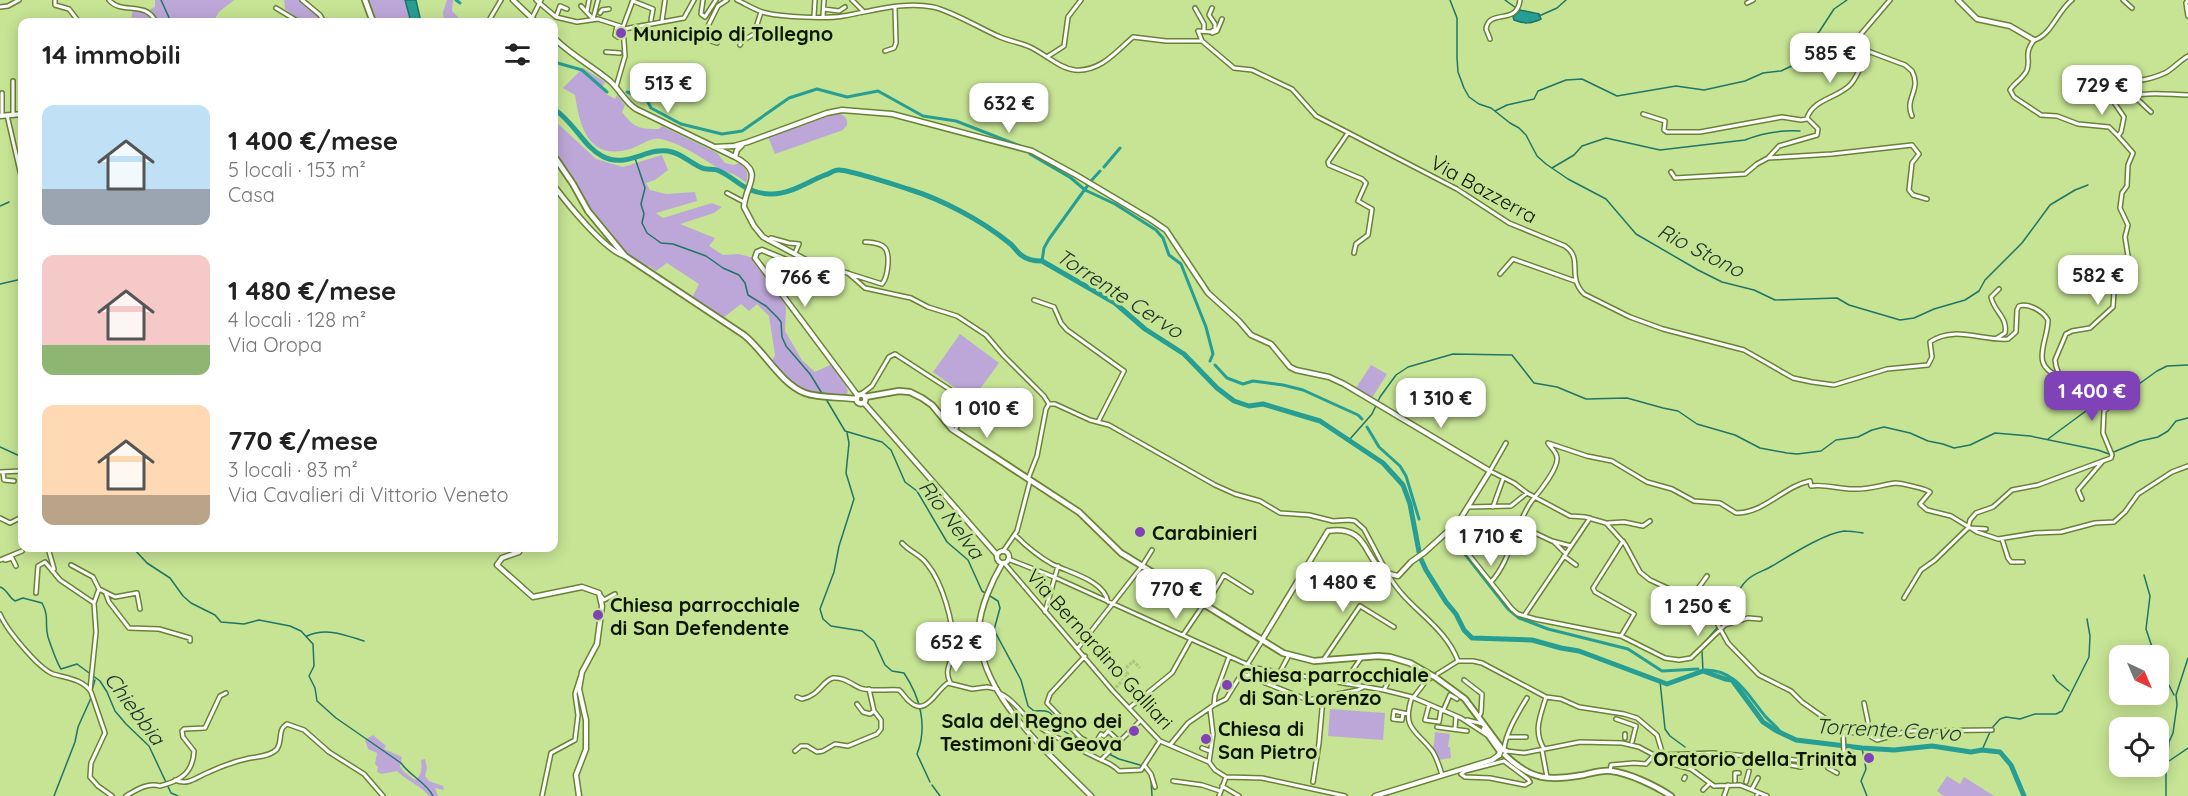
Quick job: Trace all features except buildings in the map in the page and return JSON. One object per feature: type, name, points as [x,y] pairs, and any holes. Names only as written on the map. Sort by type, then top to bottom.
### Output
[{"type":"main road","points":[[365,0],[372,18]]},
{"type":"main road","points":[[558,162],[588,211],[625,256],[744,335],[799,390],[810,395],[861,398],[893,391],[917,395],[932,405],[955,431],[1079,512],[1114,549],[1262,641],[1303,660],[1323,661],[1378,656],[1400,660],[1433,676],[1457,692],[1479,716],[1487,735],[1503,750]]},
{"type":"main road","points":[[1483,724],[1511,760],[1523,770],[1547,777],[1561,778],[1610,771],[1653,786],[1671,796]]},
{"type":"street","points":[[0,7],[8,6],[19,0]]},
{"type":"street","points":[[55,0],[55,5],[69,9],[76,18]]},
{"type":"street","points":[[109,0],[114,4],[145,8],[154,18]]},
{"type":"street","points":[[302,0],[322,18]]},
{"type":"street","points":[[490,18],[501,0]]},
{"type":"street","points":[[513,0],[532,18],[538,1],[556,17],[577,22],[596,18]]},
{"type":"street","points":[[587,11],[589,0]]},
{"type":"street","points":[[596,18],[598,0]]},
{"type":"street","points":[[662,21],[665,0]]},
{"type":"street","points":[[580,6],[596,18],[624,28],[684,18],[694,0]]},
{"type":"street","points":[[703,0],[701,14],[703,16],[707,15],[716,0]]},
{"type":"street","points":[[717,43],[703,36],[718,6],[727,0]]},
{"type":"street","points":[[737,0],[761,12],[775,15],[842,16],[863,11],[917,5],[939,8],[1002,38],[1030,47],[1071,69],[1078,70],[1091,68],[1115,56],[1133,37],[1166,41],[1202,41],[1197,32],[1217,31],[1222,19]]},
{"type":"street","points":[[814,16],[815,0]]},
{"type":"street","points":[[823,16],[824,0]]},
{"type":"street","points":[[852,0],[863,11]]},
{"type":"street","points":[[1047,57],[1064,46],[1068,17],[1082,0]]},
{"type":"street","points":[[1490,39],[1486,29],[1488,21],[1492,18],[1509,16],[1518,8],[1520,0]]},
{"type":"street","points":[[1747,3],[1753,0]]},
{"type":"street","points":[[1807,119],[1809,113],[1819,103],[1853,82],[1866,54],[1860,42],[1861,34],[1890,0]]},
{"type":"street","points":[[1958,0],[1977,19],[2010,26],[2034,40],[2039,39],[2058,18],[2065,5],[2072,0]]},
{"type":"street","points":[[2122,0],[2132,8]]},
{"type":"street","points":[[2188,0],[2186,3],[2188,16]]},
{"type":"street","points":[[616,87],[623,54],[624,28],[633,1],[653,9],[651,20]]},
{"type":"street","points":[[556,17],[560,6],[567,9]]},
{"type":"street","points":[[824,9],[839,11],[845,7]]},
{"type":"street","points":[[276,8],[292,18]]},
{"type":"street","points":[[885,51],[896,45],[895,8]]},
{"type":"street","points":[[1195,8],[1204,24],[1204,31]]},
{"type":"street","points":[[1211,32],[1216,27],[1209,15],[1212,8]]},
{"type":"street","points":[[600,13],[602,10],[609,9]]},
{"type":"street","points":[[740,45],[742,41],[754,34],[761,12]]},
{"type":"street","points":[[617,26],[615,35],[618,37]]},
{"type":"street","points":[[1905,598],[1921,570],[1935,560],[1968,528],[1970,520],[1976,513],[1993,507],[2012,490],[2038,485],[2109,459],[2111,453],[2103,433],[2104,414],[2116,396],[2112,393],[2097,398],[2084,398],[2076,394],[2061,377],[2055,360],[2068,332],[2093,326],[2113,307],[2114,291],[2128,256],[2125,237],[2128,225],[2120,208],[2122,193],[2127,186],[2128,165],[2133,153],[2109,127],[2078,124],[2056,116],[2041,115],[2010,94],[2011,87],[2026,70],[2027,54],[2034,40]]},
{"type":"street","points":[[558,41],[616,87],[629,105],[733,156],[748,166],[751,172],[751,183],[745,199],[747,213],[757,231],[768,240],[806,260],[882,284],[885,281],[888,263],[884,247],[865,242]]},
{"type":"street","name":"Via Bazzerra","points":[[1202,41],[1234,68],[1252,70],[1292,89],[1316,116],[1457,189],[1509,224],[1565,246],[1574,257],[1575,281]]},
{"type":"street","points":[[1865,50],[1905,65],[1912,71],[1916,86],[1909,104],[1912,116]]},
{"type":"street","points":[[606,52],[623,54]]},
{"type":"street","points":[[2118,136],[2124,117],[2111,98],[2115,89],[2126,82],[2143,80],[2165,73],[2188,56]]},
{"type":"street","points":[[13,81],[13,115]]},
{"type":"street","points":[[2115,89],[2119,93],[2134,96],[2149,93],[2188,95]]},
{"type":"street","points":[[2,93],[3,116],[18,167]]},
{"type":"street","points":[[2134,96],[2151,112]]},
{"type":"street","points":[[714,147],[734,147],[827,113],[842,110],[892,114],[1032,151],[1157,223],[1171,237],[1202,285],[1251,335],[1271,344],[1290,367],[1306,373],[1329,377],[1381,405],[1503,479],[1514,483],[1535,498],[1570,516],[1590,518],[1606,524],[1623,541],[1636,565],[1646,577],[1689,601],[1720,628],[1724,638],[1753,671],[1791,691],[1843,733],[1868,735],[1877,740],[1908,731],[1992,730]]},
{"type":"street","points":[[3,116],[18,114]]},
{"type":"street","points":[[1643,114],[1665,121],[1664,130],[1667,132],[1700,132],[1782,117],[1807,119]]},
{"type":"street","points":[[1671,172],[1675,178],[1745,174],[1768,158],[1779,146],[1817,135],[1818,129],[1807,119]]},
{"type":"street","points":[[1348,133],[1328,162],[1329,165],[1362,179],[1366,183],[1358,201],[1370,207],[1372,212],[1367,236],[1356,244],[1354,253]]},
{"type":"street","points":[[733,156],[748,142]]},
{"type":"street","points":[[1768,158],[1912,145],[1919,154],[1912,163],[1909,190],[1913,195],[1927,199]]},
{"type":"street","points":[[733,156],[734,147]]},
{"type":"street","points":[[558,191],[605,243],[619,255],[625,256]]},
{"type":"street","points":[[727,193],[745,199]]},
{"type":"street","points":[[768,240],[771,238],[799,244],[795,253]]},
{"type":"street","points":[[806,260],[806,264],[801,266],[762,250],[754,256],[861,398],[1004,564]]},
{"type":"street","points":[[1500,274],[1513,259],[1575,281],[1576,287],[1584,294],[1630,317],[1663,329],[1744,350],[1793,378],[1824,385],[1844,383],[1898,367],[1925,367],[1932,357],[1930,342],[1942,336],[1965,333],[2008,339],[2016,332],[2019,306],[2026,304],[2049,320],[2042,350],[2044,364],[2051,372],[2061,377]]},
{"type":"street","points":[[848,273],[865,288],[912,298],[928,307],[950,312],[986,335],[1049,404],[1015,535],[997,555]]},
{"type":"street","points":[[1997,338],[2005,333],[2006,326],[1992,303],[1991,297],[1999,290]]},
{"type":"street","points":[[1034,300],[1054,307],[1067,330],[1125,371],[1098,422]]},
{"type":"street","points":[[861,398],[872,386],[890,357],[895,354],[966,399],[966,407],[955,431]]},
{"type":"street","points":[[1049,404],[1055,404],[1109,425],[1215,485],[1234,494],[1260,501],[1280,513],[1333,521],[1355,521],[1364,530],[1385,571],[1398,576],[1411,562],[1458,523],[1506,443]]},
{"type":"street","points":[[1491,582],[1535,498],[1557,462],[1556,453],[1547,444],[1549,442],[1587,456],[1612,461],[1647,482],[1672,489],[1694,501],[1718,502],[1732,511],[1741,513],[1770,502],[1799,483],[1810,481],[1811,486],[1826,484],[1852,489],[1876,488],[1899,483],[1928,489],[1930,494],[1920,505],[1927,510],[1951,516],[1968,528],[2003,538],[2035,532],[2061,532],[2095,523],[2114,522],[2125,512],[2138,494],[2172,472],[2188,466]]},
{"type":"street","points":[[2082,499],[2079,488],[2103,461]]},
{"type":"street","points":[[1022,476],[1033,470]]},
{"type":"street","points":[[1033,470],[1036,485]]},
{"type":"street","points":[[14,481],[4,480],[2,472],[18,471]]},
{"type":"street","points":[[1493,507],[1503,479]]},
{"type":"street","points":[[1468,507],[1511,506],[1526,492]]},
{"type":"street","points":[[0,518],[10,523],[18,519]]},
{"type":"street","points":[[1524,616],[1590,518]]},
{"type":"street","points":[[1606,524],[1624,522],[1643,526],[1650,521]]},
{"type":"street","points":[[1458,523],[1513,541]]},
{"type":"street","points":[[1520,526],[1552,541],[1571,546]]},
{"type":"street","points":[[1968,528],[1986,529]]},
{"type":"street","points":[[1170,745],[1188,723],[1227,699],[1231,694],[1328,531],[1358,535],[1371,557],[1406,599],[1438,628],[1458,661]]},
{"type":"street","points":[[1449,532],[1512,609],[1524,616],[1622,636],[1665,658],[1687,660],[1695,655],[1720,628],[1748,618],[1760,620]]},
{"type":"street","points":[[1015,535],[1029,548],[1058,566],[1090,581],[1107,595],[1110,602]]},
{"type":"street","points":[[2003,538],[2011,562],[2024,562]]},
{"type":"street","points":[[1552,541],[1576,565]]},
{"type":"street","points":[[1622,636],[1634,614],[1594,592],[1593,588],[1623,541]]},
{"type":"street","points":[[902,543],[929,565],[944,594],[953,640],[953,655],[948,670],[950,682]]},
{"type":"street","points":[[990,546],[1002,550],[1008,559],[1054,577],[1248,665],[1280,673],[1384,690],[1483,724]]},
{"type":"street","points":[[1078,648],[1110,602],[1142,566],[1152,550]]},
{"type":"street","points":[[0,561],[20,552]]},
{"type":"street","points":[[49,552],[60,580],[94,603]]},
{"type":"street","points":[[519,552],[502,558],[497,565],[529,595],[538,597],[582,587],[593,590],[604,600],[615,594]]},
{"type":"street","points":[[0,561],[12,558],[16,566]]},
{"type":"street","points":[[1008,559],[990,591],[980,623],[980,640],[989,674],[1019,722],[1091,796]]},
{"type":"street","points":[[36,593],[38,565],[45,562],[56,573]]},
{"type":"street","name":"Via Bernardino Galliari","points":[[1004,564],[1160,741],[1209,762],[1215,770],[1226,777]]},
{"type":"street","points":[[71,565],[93,577],[99,589],[106,594],[115,597],[137,593],[140,609]]},
{"type":"street","points":[[1045,612],[1058,566]]},
{"type":"street","points":[[1183,635],[1224,575],[1251,592]]},
{"type":"street","points":[[1689,601],[1707,576]]},
{"type":"street","points":[[99,589],[94,603],[95,644],[90,690],[105,733],[91,763],[90,777],[112,796]]},
{"type":"street","points":[[106,594],[129,628],[159,629],[179,633],[190,638],[190,641]]},
{"type":"street","points":[[542,796],[551,753],[575,740],[578,715],[575,694],[581,676],[596,648],[603,606],[599,595]]},
{"type":"street","points":[[1323,661],[1360,606],[1394,627]]},
{"type":"street","points":[[0,614],[19,643],[51,673],[73,679],[90,690]]},
{"type":"street","points":[[1129,708],[1172,673],[1191,639]]},
{"type":"street","points":[[1280,673],[1289,655]]},
{"type":"street","points":[[1085,656],[1050,694],[1047,703],[1081,738],[1108,752]]},
{"type":"street","points":[[1214,705],[1229,657]]},
{"type":"street","points":[[1345,683],[1361,658]]},
{"type":"street","points":[[1442,775],[1434,754],[1411,729],[1408,714],[1412,698],[1426,681],[1458,661],[1482,663],[1546,698],[1561,699],[1579,707],[1636,718],[1657,735],[1659,756]]},
{"type":"street","points":[[1243,674],[1308,700],[1363,687]]},
{"type":"street","points":[[579,796],[576,776],[586,749],[586,720],[579,697],[581,676]]},
{"type":"street","points":[[1384,690],[1391,676]]},
{"type":"street","points":[[797,697],[802,699],[813,696],[826,681],[833,678],[844,679],[860,688],[899,690],[911,703],[921,706],[933,699],[945,684],[950,682],[972,689],[987,687],[999,692],[1012,702],[1025,717],[1038,727],[1113,765],[1119,771],[1138,771],[1144,766],[1160,741]]},
{"type":"street","points":[[1464,680],[1482,694],[1479,716]]},
{"type":"street","points":[[795,751],[801,746],[807,746],[817,752],[835,744],[848,746],[877,734],[881,729],[881,720],[874,711],[869,689]]},
{"type":"street","points":[[126,796],[146,786],[154,784],[160,786],[186,776],[194,751],[183,737],[182,731],[206,728],[220,696],[226,693]]},
{"type":"street","points":[[1429,705],[1425,720],[1439,722],[1450,695],[1457,699]]},
{"type":"street","points":[[1313,782],[1323,698]]},
{"type":"street","points":[[1375,796],[1442,775],[1493,762],[1504,761],[1530,781],[1525,785],[1490,778],[1465,777],[1461,774],[1493,762],[1503,750],[1527,698]]},
{"type":"street","points":[[1546,698],[1537,731],[1543,749],[1547,777]]},
{"type":"street","points":[[1864,703],[1868,735]]},
{"type":"street","points":[[857,704],[863,712],[870,714],[874,711]]},
{"type":"street","points":[[1209,762],[1213,734],[1210,709]]},
{"type":"street","points":[[1403,713],[1408,714]]},
{"type":"street","points":[[1455,729],[1456,716]]},
{"type":"street","points":[[1461,718],[1487,735]]},
{"type":"street","points":[[1616,719],[1636,726],[1631,744]]},
{"type":"street","points":[[1101,760],[1140,721]]},
{"type":"street","points":[[175,780],[189,782],[208,772],[241,760],[272,752],[278,747],[280,730],[287,724],[304,730],[329,752],[364,774],[383,796]]},
{"type":"street","points":[[1437,728],[1467,731]]},
{"type":"street","points":[[1094,745],[1101,734],[1104,736],[1108,731],[1119,741]]},
{"type":"street","points":[[1837,773],[1828,768],[1843,752],[1843,733]]},
{"type":"street","points":[[1508,737],[1526,737]]},
{"type":"street","points":[[1503,750],[1517,753],[1580,742],[1624,739],[1669,763],[1698,772],[1714,786],[1735,782],[1745,784],[1758,794],[1767,796]]},
{"type":"street","points":[[1202,748],[1210,752]]},
{"type":"street","points":[[1610,771],[1611,765],[1646,764],[1659,756],[1713,753],[1807,761],[1843,752],[1852,754]]},
{"type":"street","points":[[1511,760],[1517,753]]},
{"type":"street","points":[[1784,758],[1785,764],[1801,767]]},
{"type":"street","points":[[1144,766],[1151,774],[1155,788]]},
{"type":"street","points":[[1685,777],[1691,770]]},
{"type":"street","points":[[1745,784],[1749,771]]},
{"type":"street","points":[[1735,782],[1735,773],[1739,773]]},
{"type":"street","points":[[1173,781],[1202,785],[1219,794],[1226,777],[1257,777],[1312,787],[1345,796]]},
{"type":"street","points":[[1752,789],[1758,778]]},
{"type":"street","points":[[1703,790],[1710,783]]},
{"type":"street","points":[[1724,796],[1728,785]]},
{"type":"street","points":[[1222,786],[1239,796]]},
{"type":"shaded area","points":[[155,0],[234,0],[219,12],[215,18],[157,18],[150,9],[155,7]]},
{"type":"shaded area","points":[[284,0],[300,0],[321,18],[297,18],[285,9]]},
{"type":"shaded area","points":[[366,0],[405,0],[410,18],[373,18]]},
{"type":"shaded area","points":[[447,0],[453,0],[452,11],[459,18],[444,18]]},
{"type":"shaded area","points":[[133,9],[145,12],[151,18],[131,18]]},
{"type":"shaded area","points":[[583,68],[605,82],[602,88],[606,94],[615,99],[617,95],[625,105],[622,112],[634,124],[652,129],[659,129],[662,126],[717,153],[725,163],[734,165],[739,163],[747,172],[746,183],[684,147],[661,139],[653,139],[630,149],[616,151],[596,146],[584,130],[575,95],[563,88]]},
{"type":"shaded area","points":[[838,113],[847,120],[847,125],[843,130],[775,154],[768,137]]},
{"type":"shaded area","points":[[558,124],[596,159],[623,167],[662,155],[668,170],[655,180],[646,183],[650,190],[666,194],[695,192],[697,201],[656,213],[663,218],[712,203],[722,207],[714,213],[680,224],[715,238],[709,246],[723,255],[738,254],[755,258],[784,297],[785,331],[802,360],[815,372],[832,364],[846,386],[848,392],[845,396],[811,392],[796,385],[781,371],[772,361],[775,355],[769,316],[757,304],[749,311],[741,304],[723,318],[692,298],[699,284],[667,263],[656,271],[649,266],[645,267],[621,250],[589,210],[558,158]]},
{"type":"shaded area","points":[[960,334],[999,363],[972,400],[933,372]]},
{"type":"shaded area","points":[[1371,365],[1387,374],[1372,398],[1356,388]]},
{"type":"shaded area","points":[[1330,709],[1385,713],[1383,740],[1328,736]]},
{"type":"shaded area","points":[[1435,732],[1450,734],[1448,747],[1450,747],[1451,758],[1437,760],[1431,748],[1434,745]]},
{"type":"shaded area","points":[[373,735],[386,746],[384,749],[402,757],[400,766],[415,780],[421,771],[421,760],[425,759],[427,768],[425,776],[429,781],[443,786],[444,790],[435,788],[438,796],[429,796],[397,771],[382,774],[377,772],[378,767],[375,764],[377,753],[368,749],[365,740]]},
{"type":"shaded area","points":[[1947,776],[1960,784],[1964,777],[1994,796],[1944,796],[1937,791]]},
{"type":"water","points":[[405,0],[416,0],[420,18],[410,18]]},
{"type":"water","points":[[1520,10],[1539,14],[1541,19],[1528,23],[1514,20],[1513,17]]},
{"type":"waterway","points":[[161,0],[169,18]]},
{"type":"waterway","points":[[456,0],[460,3]]},
{"type":"waterway","name":"Rio Stono","points":[[1450,0],[1457,18],[1458,72],[1469,97],[1491,108],[1519,128],[1526,135],[1537,156],[1546,164],[1568,179],[1606,199],[1636,234],[1722,282],[1754,290],[1775,300],[1837,298],[1849,305],[1900,320],[1914,318],[1934,309],[1965,300],[1979,291],[1985,280],[2022,243],[2050,205],[2088,185]]},
{"type":"waterway","points":[[1505,0],[1516,8]]},
{"type":"waterway","points":[[1539,16],[1557,8],[1566,0]]},
{"type":"waterway","points":[[1495,111],[1507,105],[1534,99],[1538,91],[1566,80],[1582,79],[1617,96],[1676,86],[1704,90],[1745,81],[1763,73],[1781,71],[1796,64],[1802,58],[1809,40],[1819,32],[1834,9],[1847,0]]},
{"type":"waterway","points":[[558,63],[582,70],[607,92]]},
{"type":"waterway","points":[[627,92],[647,100],[651,108],[681,124],[722,134],[742,131],[789,98],[817,89],[847,97],[878,91],[923,116],[956,121],[1020,146]]},
{"type":"waterway","name":"Torrente Cervo","points":[[558,112],[596,152],[611,160],[629,159],[654,152],[672,152],[702,168],[715,169],[724,173],[753,191],[770,194],[791,190],[835,171],[843,170],[921,193],[973,218],[1010,243],[1023,256],[1031,260],[1042,261],[1115,303],[1145,329],[1184,354],[1217,388],[1234,401],[1249,406],[1263,404],[1320,421],[1383,463],[1403,485],[1410,504],[1420,557],[1426,570],[1456,614],[1464,630],[1472,638],[1532,640],[1579,651],[1667,684],[1703,671],[1732,680],[1763,722],[1796,740],[1894,750],[1932,746],[1971,752],[1982,750],[2000,752],[2011,765],[2024,796]]},
{"type":"waterway","points":[[1552,168],[1574,155],[1582,146],[1606,138],[1660,150],[1745,140],[1772,132],[1800,131]]},
{"type":"waterway","points":[[1104,167],[1120,148]]},
{"type":"waterway","points":[[1030,154],[1071,178],[1085,190],[1115,204],[1156,230],[1163,238],[1169,255],[1181,264],[1206,327],[1213,354],[1210,361]]},
{"type":"waterway","name":"Rio Nelva","points":[[635,158],[645,188],[641,204],[644,214],[642,223],[647,233],[661,243],[673,244],[706,256],[723,268],[739,275],[745,283],[748,295],[766,306],[781,322],[782,337],[786,346],[810,374],[823,395]]},
{"type":"waterway","points":[[1091,181],[1100,171]]},
{"type":"waterway","points":[[1042,261],[1044,248],[1049,239],[1088,185]]},
{"type":"waterway","points":[[0,206],[9,202]]},
{"type":"waterway","points":[[0,284],[18,280]]},
{"type":"waterway","points":[[1350,439],[1372,414],[1380,397],[1396,375],[1408,367],[1453,354],[1512,355],[1534,383],[1557,387],[1586,399],[1627,398],[1678,411],[1697,424],[1735,435],[1760,448],[1797,454],[1821,451],[1836,440],[1858,437],[1884,427],[1954,448],[1970,445],[1995,433],[2030,436],[2109,454],[2140,441],[2158,437],[2168,431],[2176,421],[2188,418]]},
{"type":"waterway","points":[[1215,365],[1227,378],[1243,384],[1253,381],[1303,390],[1358,415],[1362,419]]},
{"type":"waterway","points":[[2048,439],[2094,405],[2132,389],[2157,371],[2167,366],[2188,365]]},
{"type":"waterway","name":"Rio Nelva","points":[[826,399],[845,431],[882,442],[891,450],[905,482],[917,491],[947,542],[968,560],[982,591],[998,601],[1000,608],[994,630],[1021,680],[1028,706],[1034,711],[1051,713],[1064,731],[1081,740]]},
{"type":"waterway","points":[[1367,427],[1379,447],[1400,466],[1406,476],[1419,519]]},
{"type":"waterway","points":[[847,433],[849,443],[846,473],[854,499],[839,546],[834,572],[820,609],[823,619],[831,626],[862,631],[874,641],[885,665],[892,671],[904,673],[910,682],[918,702],[922,722],[917,754],[930,782]]},
{"type":"waterway","points":[[0,447],[18,455]]},
{"type":"waterway","points":[[1721,624],[1739,590],[1753,576],[1827,536],[1844,531],[1863,533]]},
{"type":"waterway","points":[[1455,546],[1457,544],[1508,609],[1519,618],[1548,629],[1628,649],[1662,671],[1698,669]]},
{"type":"waterway","points":[[137,552],[147,563],[170,578],[191,603],[215,615],[221,622],[244,624],[259,620],[290,626],[301,631],[313,644],[314,666],[309,676],[315,688],[317,701],[336,718],[401,763],[433,796]]},
{"type":"waterway","points":[[2144,575],[2150,596],[2146,629],[2151,645]]},
{"type":"waterway","name":"Chiebbia","points":[[0,587],[15,601],[23,598],[42,603],[46,613],[48,637],[61,669],[77,664],[100,681],[115,711],[149,746],[171,793],[178,796]]},
{"type":"waterway","points":[[1992,728],[2000,719],[2006,717],[2020,719],[2035,714],[2056,714],[2062,711],[2089,657],[2090,636],[2087,619]]},
{"type":"waterway","points":[[1701,646],[1717,628]]},
{"type":"waterway","points":[[307,636],[328,632],[364,641]]},
{"type":"waterway","points":[[1702,651],[1703,671]]},
{"type":"waterway","points":[[2166,796],[2169,742],[2173,733],[2176,695],[2188,658]]},
{"type":"waterway","points":[[1704,670],[1725,674],[1733,679],[1747,692],[1781,733]]},
{"type":"waterway","points":[[2053,675],[2069,691]]},
{"type":"waterway","points":[[92,690],[95,680]]},
{"type":"waterway","points":[[1660,681],[1665,729],[1670,736],[1685,747]]},
{"type":"waterway","points":[[2169,685],[2174,695]]},
{"type":"waterway","points":[[54,796],[75,742],[78,727],[91,698]]},
{"type":"waterway","points":[[1982,750],[1990,732]]},
{"type":"waterway","points":[[1862,748],[1866,769],[1861,781],[1867,796]]},
{"type":"waterway","points":[[2169,761],[2188,748]]},
{"type":"waterway","name":"Rio Nelva","points":[[1099,749],[1119,759],[1140,765],[1148,772]]},
{"type":"waterway","name":"Rio Nelva","points":[[1151,779],[1152,796]]},
{"type":"waterway","points":[[932,785],[940,796]]},
{"type":"tunnel","points":[[1113,691],[1128,674],[1124,670],[1133,661],[1140,668]]},
{"type":"place","name":"Municipio di Tollegno","points":[[621,33]]},
{"type":"place","name":"Carabinieri","points":[[1140,532]]},
{"type":"place","name":"Chiesa parrocchiale di San Defendente","points":[[598,615]]},
{"type":"place","name":"Chiesa parrocchiale di San Lorenzo","points":[[1227,685]]},
{"type":"place","name":"Sala del Regno dei Testimoni di Geova","points":[[1134,731]]},
{"type":"place","name":"Chiesa di San Pietro","points":[[1206,739]]},
{"type":"place","name":"Oratorio della Trinità","points":[[1869,758]]}]
